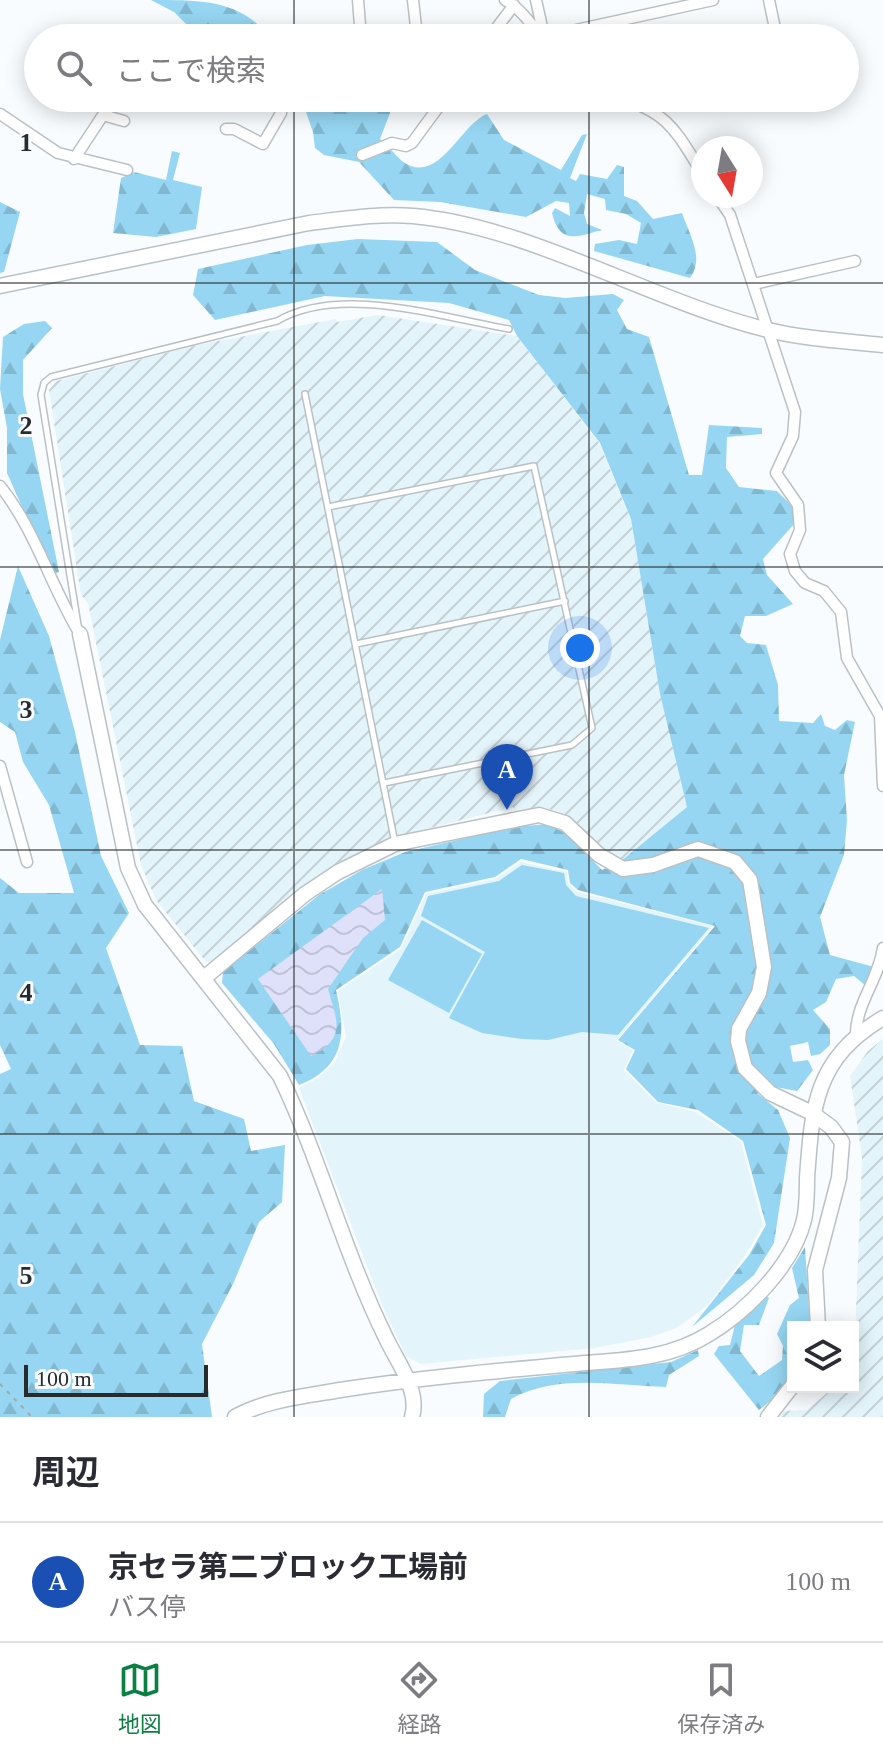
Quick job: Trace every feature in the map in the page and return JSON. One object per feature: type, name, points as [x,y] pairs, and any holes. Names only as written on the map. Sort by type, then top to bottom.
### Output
[{"type":"street","points":[[358,0],[360,24]]},
{"type":"street","points":[[413,0],[416,24]]},
{"type":"street","points":[[536,0],[542,24]]},
{"type":"street","points":[[607,24],[713,0]]},
{"type":"street","points":[[769,0],[774,24]]},
{"type":"street","points":[[497,24],[510,2],[522,9],[530,24]]},
{"type":"street","points":[[74,159],[105,112]]},
{"type":"street","points":[[226,129],[234,129],[263,144],[281,112]]},
{"type":"street","points":[[362,155],[392,143],[406,146],[412,143],[435,112]]},
{"type":"street","points":[[657,112],[666,119],[691,156]]},
{"type":"street","points":[[0,114],[58,153],[127,170]]},
{"type":"street","points":[[103,115],[124,121]]},
{"type":"street","points":[[725,208],[754,284],[795,412],[793,436],[776,473],[798,505],[800,530],[790,554],[795,571],[805,583],[824,591],[841,612],[847,658],[880,716],[883,786]]},
{"type":"street","points":[[0,286],[309,223],[360,217],[413,216],[464,225],[514,240],[770,331],[883,345]]},
{"type":"street","points":[[754,284],[855,261]]},
{"type":"street","points":[[0,486],[17,509],[62,604],[80,634],[128,868],[145,905],[280,1076],[295,1107],[363,1291],[407,1380],[415,1405],[412,1417]]},
{"type":"street","points":[[0,766],[27,862]]},
{"type":"street","points":[[204,978],[305,894],[338,872],[395,844],[539,815],[565,823],[607,862],[623,869],[653,865],[698,849],[735,862],[750,880],[764,967],[759,993],[739,1029],[741,1058],[752,1078],[770,1093],[812,1113],[831,1127],[842,1142],[839,1178],[815,1270],[818,1321]]},
{"type":"street","points":[[856,1037],[856,1017],[880,971],[883,948]]},
{"type":"street","points":[[235,1417],[278,1402],[407,1380],[641,1358],[685,1347],[711,1333],[734,1316],[782,1266],[794,1247],[805,1219],[812,1113],[822,1081],[856,1037],[883,1018]]},
{"type":"street","points":[[768,1417],[787,1393]]},
{"type":"lane","points":[[80,634],[41,395],[51,377],[277,321],[289,315],[356,302],[509,329]]},
{"type":"lane","points":[[305,394],[395,844]]},
{"type":"lane","points":[[328,507],[534,466],[592,728],[572,745],[384,783]]},
{"type":"lane","points":[[356,644],[565,601]]},
{"type":"path","points":[[0,1384],[32,1417]]},
{"type":"shaded area","points":[[378,315],[517,336],[599,443],[631,519],[660,694],[687,807],[621,861],[611,857],[575,821],[558,811],[538,807],[514,812],[513,807],[414,832],[376,847],[214,961],[206,962],[156,900],[141,865],[88,603],[81,595],[49,390],[56,381],[197,345],[336,319],[337,322]]},
{"type":"shaded area","points":[[521,862],[567,872],[568,884],[577,892],[713,926],[616,1041],[633,1050],[624,1070],[657,1103],[696,1112],[741,1142],[763,1225],[745,1256],[707,1306],[676,1328],[651,1337],[594,1348],[421,1364],[406,1356],[382,1305],[299,1088],[318,1078],[335,1062],[346,1037],[338,991],[401,949],[426,894],[496,879]]},
{"type":"shaded area","points":[[883,1039],[883,1417],[780,1417],[783,1411],[807,1410],[827,1393],[859,1393],[859,1321],[856,1321],[862,1158],[850,1076],[868,1051]]},
{"type":"green space","points":[[151,0],[219,5],[233,9],[258,24],[186,24],[174,12]]},
{"type":"green space","points":[[306,112],[390,112],[380,139],[402,161],[415,167],[427,166],[438,160],[477,120],[487,114],[504,140],[561,170],[582,135],[587,134],[570,178],[576,181],[580,174],[607,179],[617,165],[624,167],[624,196],[637,201],[653,219],[682,213],[696,254],[694,270],[690,278],[594,251],[595,244],[619,240],[637,244],[641,223],[626,214],[606,210],[605,199],[587,194],[584,213],[587,224],[602,230],[578,236],[560,230],[552,213],[555,208],[570,216],[569,203],[556,201],[526,217],[440,202],[394,200],[359,162],[324,155],[315,148]]},
{"type":"green space","points":[[172,151],[180,153],[173,180],[202,187],[196,229],[156,237],[113,233],[121,178],[134,172],[166,180]]},
{"type":"green space","points":[[0,202],[20,212],[4,272],[0,273]]},
{"type":"green space","points":[[358,239],[437,242],[475,270],[539,295],[565,298],[613,294],[624,300],[617,310],[627,329],[649,337],[689,475],[702,475],[709,425],[762,428],[762,434],[727,437],[726,468],[739,487],[777,491],[793,507],[794,524],[763,559],[767,575],[793,604],[766,616],[745,616],[740,636],[747,643],[766,645],[778,685],[779,721],[813,723],[821,714],[825,726],[835,730],[847,720],[855,722],[844,775],[847,820],[844,855],[820,917],[830,955],[874,967],[866,986],[854,976],[836,979],[826,1002],[813,1010],[830,1029],[830,1045],[820,1054],[811,1056],[808,1042],[790,1046],[793,1062],[808,1060],[813,1070],[797,1091],[775,1087],[757,1093],[778,1110],[790,1138],[774,1243],[754,1275],[692,1327],[749,1255],[766,1225],[743,1141],[698,1110],[658,1102],[626,1069],[635,1050],[618,1040],[715,926],[578,890],[570,883],[568,870],[521,859],[495,877],[425,892],[400,947],[336,990],[341,1020],[339,1046],[326,1068],[299,1085],[274,1044],[222,983],[223,972],[319,895],[362,870],[405,852],[514,827],[547,824],[567,834],[602,870],[621,861],[687,807],[660,694],[631,519],[600,443],[517,336],[509,320],[449,303],[325,296],[215,320],[193,295],[198,269],[307,245]]},
{"type":"green space","points":[[45,321],[52,328],[23,360],[23,394],[59,572],[52,574],[7,473],[7,428],[0,389],[3,337],[24,324]]},
{"type":"green space","points":[[18,566],[49,636],[75,732],[101,856],[129,913],[106,948],[140,1045],[182,1046],[194,1101],[244,1119],[251,1151],[285,1145],[282,1202],[259,1222],[233,1284],[202,1344],[212,1417],[0,1417],[0,1074],[11,1069],[0,1045],[0,878],[19,893],[74,893],[49,805],[23,762],[15,732],[0,722],[0,640]]},
{"type":"green space","points":[[522,865],[564,873],[566,885],[576,896],[709,928],[618,1035],[582,1032],[548,1040],[482,1033],[449,1018],[485,952],[421,916],[428,896],[499,881]]},
{"type":"green space","points":[[422,920],[482,954],[449,1013],[388,980]]},
{"type":"green space","points":[[805,1247],[810,1321],[787,1321],[787,1381],[759,1410],[714,1354],[719,1346],[730,1345],[735,1325],[764,1295],[769,1298],[759,1325],[744,1325],[740,1351],[759,1376],[782,1360],[783,1346],[777,1334],[790,1305],[799,1298],[792,1268]]},
{"type":"green space","points":[[698,1350],[699,1356],[669,1375],[666,1387],[587,1383],[548,1386],[511,1399],[505,1417],[483,1417],[484,1394],[500,1381],[671,1362]]},
{"type":"water","points":[[382,889],[385,920],[363,938],[328,989],[336,1020],[335,1035],[311,1056],[258,979]]},
{"type":"place","name":"京セラ第二ブロック工場前","points":[[507,810]]}]
